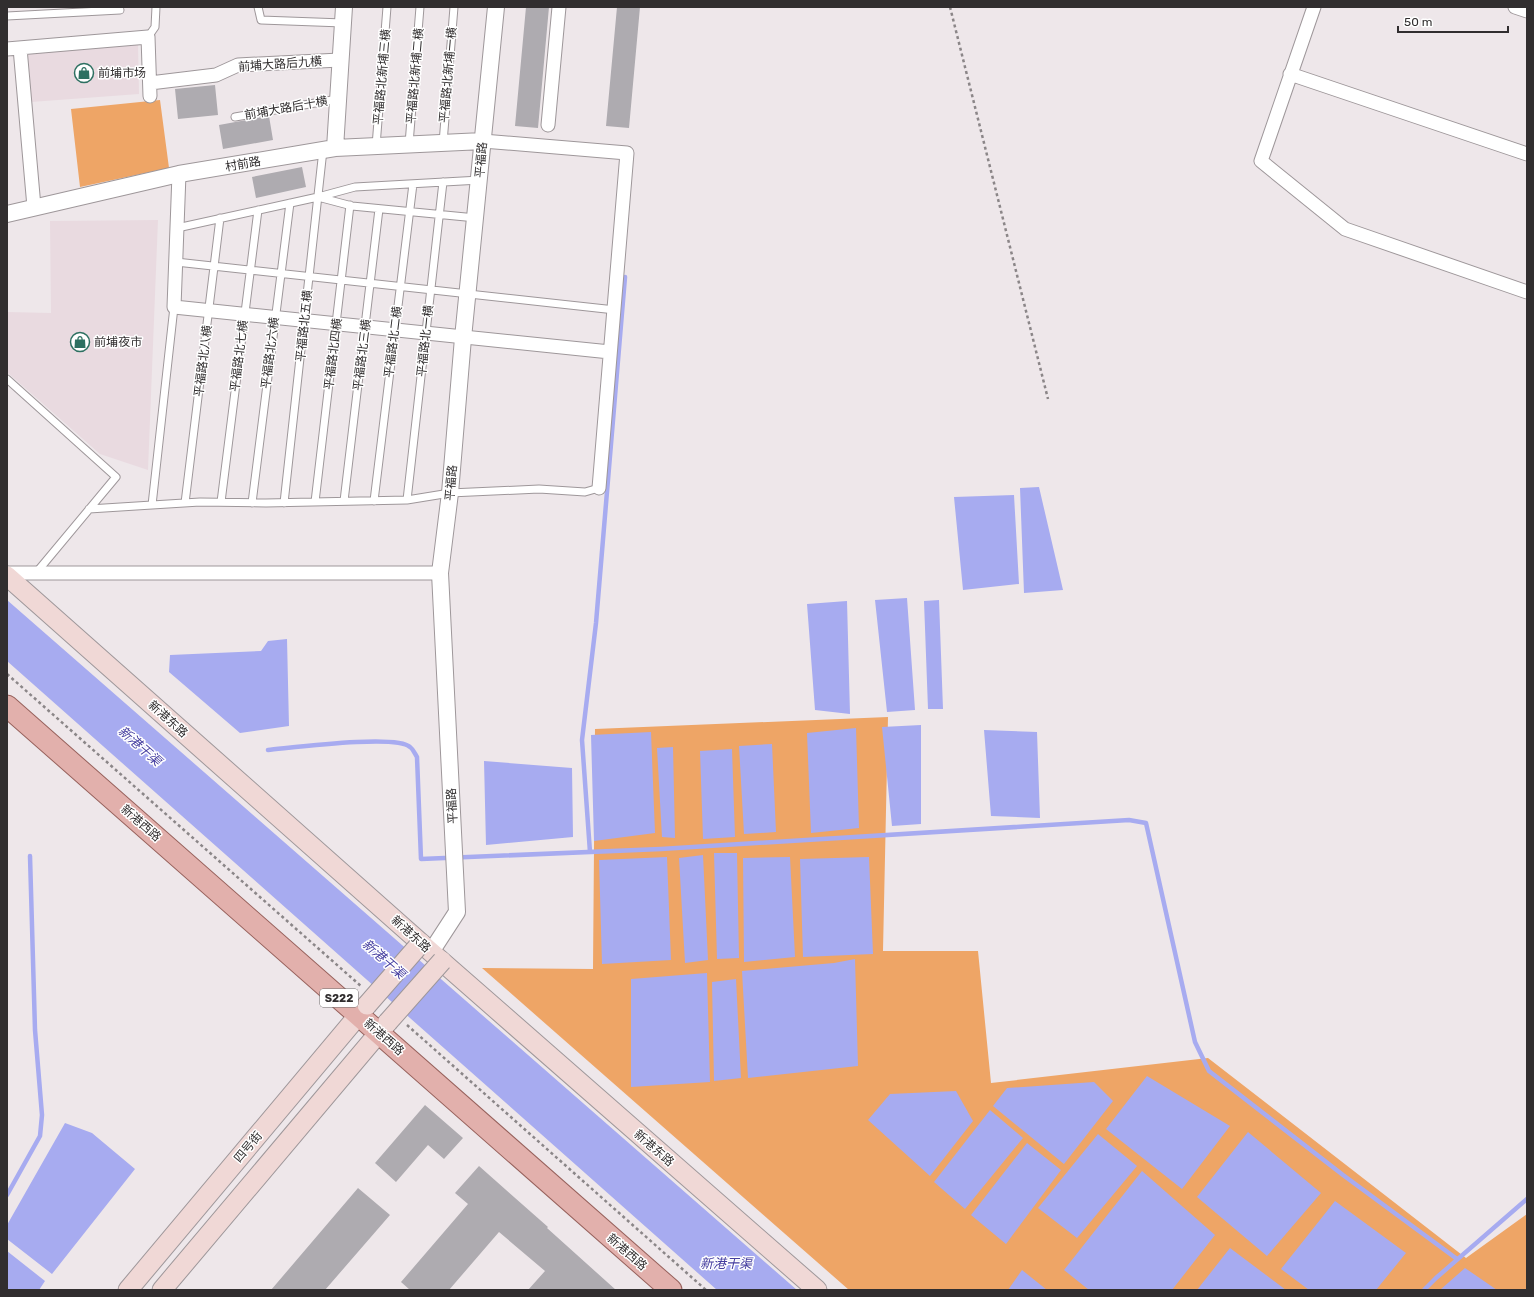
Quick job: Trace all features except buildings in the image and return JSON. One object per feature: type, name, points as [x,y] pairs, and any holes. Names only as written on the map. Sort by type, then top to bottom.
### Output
[{"type":"main road","name":"新港东路","points":[[7,574],[431,952],[817,1290]]},
{"type":"main road","name":"新港西路","points":[[7,706],[671,1290]]},
{"type":"main road","name":"四号街","points":[[128,1290],[368,998],[431,952]]},
{"type":"main road","points":[[162,1290],[396,1022],[431,952]]},
{"type":"street","points":[[329,149],[338,99],[344,7]]},
{"type":"street","name":"平福路","points":[[431,952],[457,912],[440,573],[450,493],[463,338],[469,294],[496,7]]},
{"type":"street","points":[[548,125],[559,7]]},
{"type":"street","points":[[1314,7],[1261,161],[1344,230],[1527,292]]},
{"type":"street","points":[[1515,7],[1527,11]]},
{"type":"street","points":[[34,207],[13,48],[148,37]]},
{"type":"street","name":"前埔大路后九横","points":[[148,37],[150,89],[216,75],[238,65],[340,60]]},
{"type":"street","points":[[1290,74],[1527,154]]},
{"type":"street","points":[[483,142],[627,153],[599,488]]},
{"type":"street","name":"村前路","points":[[7,214],[178,174],[329,149],[483,142]]},
{"type":"street","points":[[178,174],[174,307],[610,352]]},
{"type":"street","points":[[7,574],[440,573]]},
{"type":"lane","points":[[148,37],[155,27],[156,7]]},
{"type":"lane","points":[[258,7],[261,20],[343,23]]},
{"type":"lane","name":"平福路北新埔三横","points":[[376,146],[387,7]]},
{"type":"lane","name":"平福路北新埔二横","points":[[409,145],[420,7]]},
{"type":"lane","name":"平福路北新埔一横","points":[[443,143],[454,7]]},
{"type":"lane","points":[[7,16],[120,10]]},
{"type":"lane","name":"前埔大路后十横","points":[[235,117],[338,99]]},
{"type":"lane","name":"平福路北五横","points":[[284,503],[318,197],[329,149]]},
{"type":"lane","points":[[177,228],[290,204],[355,187],[480,180]]},
{"type":"lane","name":"平福路北一横","points":[[407,500],[443,182]]},
{"type":"lane","name":"平福路北二横","points":[[374,501],[413,184]]},
{"type":"lane","points":[[318,197],[350,205],[476,218]]},
{"type":"lane","name":"平福路北六横","points":[[252,503],[279,274],[290,204]]},
{"type":"lane","name":"平福路北四横","points":[[315,502],[350,205]]},
{"type":"lane","name":"平福路北三横","points":[[344,501],[380,208]]},
{"type":"lane","name":"平福路北七横","points":[[221,502],[249,271],[258,210]]},
{"type":"lane","name":"平福路北八横","points":[[185,503],[220,218]]},
{"type":"lane","points":[[176,262],[614,310]]},
{"type":"lane","points":[[152,505],[174,307]]},
{"type":"lane","points":[[7,379],[116,477],[36,573]]},
{"type":"lane","points":[[89,508],[221,502],[284,503],[407,500],[450,493],[539,489],[584,492],[599,488]]},
{"type":"path","points":[[950,7],[1048,399]]},
{"type":"path","points":[[7,674],[368,998]]},
{"type":"path","points":[[396,1022],[706,1290]]},
{"type":"shaded area","name":"前埔市场","points":[[138,43],[139,94],[31,102],[28,53]]},
{"type":"shaded area","points":[[160,100],[169,168],[80,187],[71,109]]},
{"type":"shaded area","name":"前埔夜市","points":[[158,220],[148,470],[100,454],[7,372],[7,312],[51,313],[50,221]]},
{"type":"shaded area","points":[[888,717],[883,951],[978,951],[991,1083],[1208,1058],[1466,1258],[1527,1214],[1527,1290],[849,1290],[482,968],[593,969],[595,729]]},
{"type":"water","points":[[1039,487],[1063,590],[1024,593],[1020,488]]},
{"type":"water","points":[[1014,495],[1019,584],[963,590],[954,497]]},
{"type":"water","points":[[907,598],[915,710],[887,712],[875,600]]},
{"type":"water","name":"新港干渠","points":[[7,600],[797,1290],[717,1290],[7,661]]},
{"type":"water","points":[[939,600],[943,709],[928,709],[924,601]]},
{"type":"water","points":[[847,601],[850,714],[815,710],[807,604]]},
{"type":"water","points":[[287,639],[289,726],[240,733],[169,672],[170,655],[261,651],[268,641]]},
{"type":"water","points":[[921,725],[921,824],[892,826],[882,727]]},
{"type":"water","points":[[856,728],[859,828],[811,833],[807,733]]},
{"type":"water","points":[[984,730],[1037,732],[1040,818],[991,816]]},
{"type":"water","points":[[651,732],[655,833],[594,841],[591,735]]},
{"type":"water","points":[[772,744],[776,832],[744,834],[739,746]]},
{"type":"water","points":[[673,747],[675,838],[662,837],[657,748]]},
{"type":"water","points":[[732,749],[735,837],[703,839],[700,751]]},
{"type":"water","points":[[484,761],[572,768],[573,837],[486,845]]},
{"type":"water","points":[[714,853],[737,853],[739,958],[717,959]]},
{"type":"water","points":[[703,855],[708,960],[685,963],[679,858]]},
{"type":"water","points":[[667,857],[671,960],[602,964],[599,860]]},
{"type":"water","points":[[790,857],[795,957],[744,962],[743,858]]},
{"type":"water","points":[[869,857],[873,954],[803,957],[800,859]]},
{"type":"water","points":[[855,959],[858,1066],[748,1078],[742,971],[834,963]]},
{"type":"water","points":[[707,973],[710,1082],[631,1087],[631,979]]},
{"type":"water","points":[[736,979],[741,1078],[714,1081],[712,982]]},
{"type":"water","points":[[1147,1076],[1230,1126],[1182,1189],[1106,1129]]},
{"type":"water","points":[[1094,1082],[1113,1101],[1064,1164],[993,1106],[1007,1088]]},
{"type":"water","points":[[956,1091],[973,1121],[930,1176],[868,1120],[890,1094]]},
{"type":"water","points":[[990,1110],[1023,1138],[965,1209],[934,1182]]},
{"type":"water","points":[[65,1123],[92,1133],[135,1169],[52,1274],[7,1239],[7,1225]]},
{"type":"water","points":[[1248,1132],[1321,1193],[1267,1256],[1197,1197]]},
{"type":"water","points":[[1098,1134],[1137,1166],[1077,1238],[1038,1208]]},
{"type":"water","points":[[1027,1143],[1061,1170],[1006,1244],[971,1215]]},
{"type":"water","points":[[1142,1171],[1215,1235],[1172,1290],[1089,1290],[1064,1270]]},
{"type":"water","points":[[1335,1201],[1406,1253],[1376,1290],[1309,1290],[1281,1269]]},
{"type":"water","points":[[1230,1248],[1286,1290],[1197,1290]]},
{"type":"water","points":[[7,1251],[45,1281],[39,1290],[7,1290]]},
{"type":"water","points":[[1465,1268],[1497,1290],[1440,1290]]},
{"type":"water","points":[[1022,1270],[1047,1290],[1008,1290]]},
{"type":"waterway","points":[[590,852],[582,740],[596,623],[625,277]]},
{"type":"waterway","points":[[268,750],[365,742],[401,743],[410,747],[417,757],[421,859],[661,849],[1129,820],[1146,823],[1195,1042],[1209,1071],[1343,1175],[1457,1259]]},
{"type":"waterway","points":[[7,1195],[40,1136],[42,1115],[35,1030],[30,856]]},
{"type":"waterway","points":[[1424,1290],[1527,1199]]},
{"type":"place","name":"前埔市场","points":[[84,73]]},
{"type":"place","name":"前埔夜市","points":[[80,342]]}]
